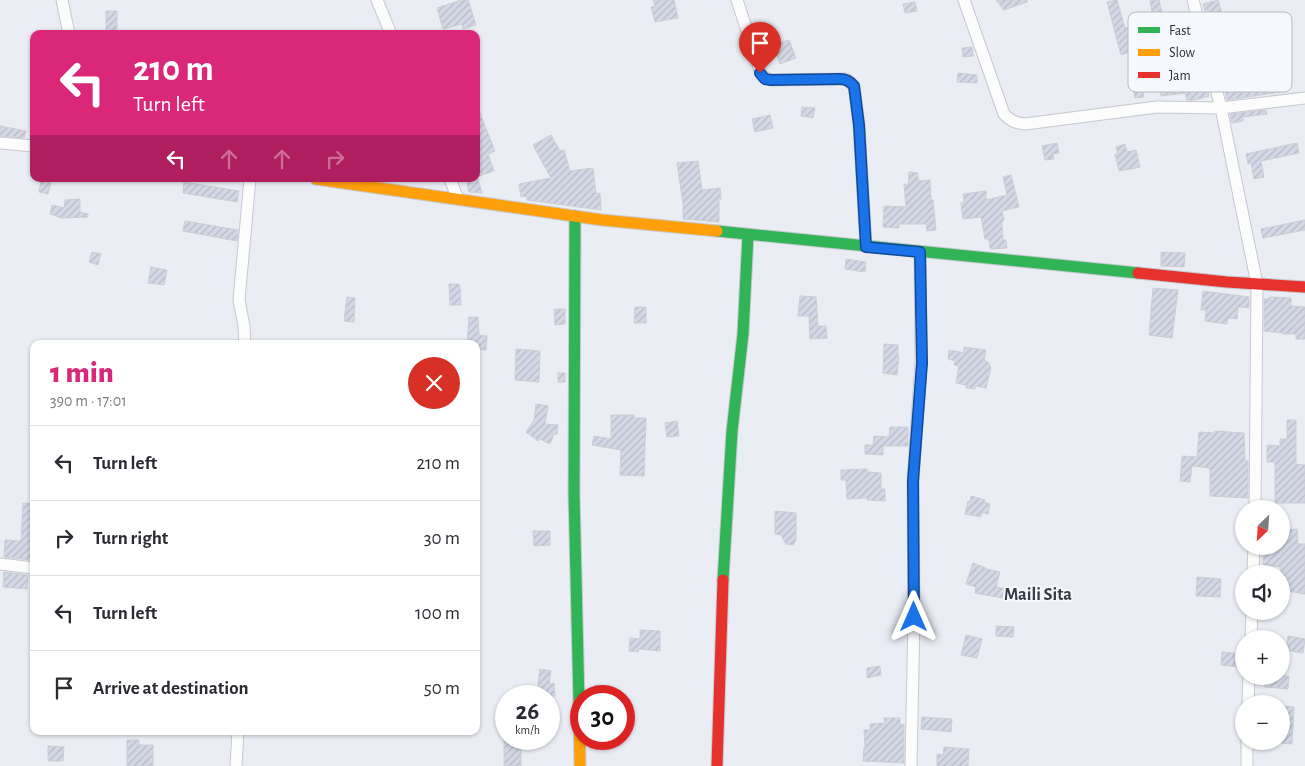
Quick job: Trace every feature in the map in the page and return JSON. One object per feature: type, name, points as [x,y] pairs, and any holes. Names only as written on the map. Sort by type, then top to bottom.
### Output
[{"type":"street","points":[[62,0],[68,30]]},
{"type":"street","points":[[377,0],[389,30]]},
{"type":"street","points":[[737,0],[760,73],[765,79],[846,79],[854,86],[859,125],[866,247]]},
{"type":"street","points":[[964,0],[1004,114],[1009,120],[1017,123],[1026,124],[1157,107],[1221,108],[1305,98]]},
{"type":"street","points":[[1217,92],[1257,284],[1254,500]]},
{"type":"street","points":[[0,143],[30,146]]},
{"type":"street","points":[[245,340],[239,300],[250,182]]},
{"type":"street","points":[[337,182],[575,216],[748,235],[1305,287]]},
{"type":"street","points":[[451,182],[458,199]]},
{"type":"street","points":[[575,216],[574,493],[580,766]]},
{"type":"street","points":[[717,766],[732,432],[743,334],[748,235]]},
{"type":"street","points":[[911,766],[914,617],[913,481],[922,363],[920,252]]},
{"type":"street","points":[[0,564],[30,568]]},
{"type":"street","points":[[236,766],[238,735]]},
{"type":"street","points":[[1247,750],[1247,766]]},
{"type":"building","points":[[461,0],[468,0],[476,25],[463,29],[462,24],[443,29],[437,8]]},
{"type":"building","points":[[653,0],[674,0],[678,18],[655,22],[651,7],[655,6]]},
{"type":"building","points":[[996,0],[1027,0],[1027,2],[1004,10]]},
{"type":"building","points":[[1117,0],[1125,28],[1128,27],[1128,53],[1121,55],[1107,2]]},
{"type":"building","points":[[1150,0],[1159,0],[1162,12],[1152,12]]},
{"type":"building","points":[[1218,0],[1221,12],[1205,12],[1203,4]]},
{"type":"building","points":[[915,2],[917,11],[905,13],[903,4]]},
{"type":"building","points":[[106,11],[117,11],[117,30],[106,30]]},
{"type":"building","points":[[789,40],[796,58],[780,64],[774,45]]},
{"type":"building","points":[[972,47],[973,56],[963,57],[962,48]]},
{"type":"building","points":[[958,73],[977,75],[977,83],[957,82]]},
{"type":"building","points":[[1134,92],[1143,92],[1144,97],[1135,98]]},
{"type":"building","points":[[1160,92],[1208,92],[1209,96],[1187,100],[1185,93],[1161,96]]},
{"type":"building","points":[[1226,92],[1281,92],[1227,100]]},
{"type":"building","points":[[802,107],[815,108],[813,118],[801,116]]},
{"type":"building","points":[[1266,110],[1267,114],[1243,117],[1243,121],[1232,123],[1230,114]]},
{"type":"building","points":[[480,114],[495,151],[488,154],[494,171],[480,176]]},
{"type":"building","points":[[770,115],[773,128],[755,132],[752,119]]},
{"type":"building","points":[[0,126],[26,131],[24,138],[0,136]]},
{"type":"building","points":[[551,135],[560,151],[564,150],[570,171],[593,168],[596,194],[600,193],[601,210],[527,200],[527,196],[521,197],[519,184],[551,178],[533,145]]},
{"type":"building","points":[[1057,143],[1059,153],[1053,154],[1054,159],[1045,160],[1042,146]]},
{"type":"building","points":[[1297,143],[1299,153],[1261,161],[1264,177],[1254,179],[1251,163],[1248,164],[1246,154]]},
{"type":"building","points":[[1125,144],[1127,152],[1136,150],[1140,167],[1119,171],[1115,154],[1118,154],[1116,147]]},
{"type":"building","points":[[698,161],[702,190],[720,188],[719,222],[683,219],[683,203],[677,163]]},
{"type":"building","points":[[909,172],[918,173],[918,181],[930,180],[936,230],[927,231],[926,224],[899,224],[899,228],[883,227],[884,206],[906,207],[904,184],[908,185]]},
{"type":"building","points":[[1011,175],[1019,207],[1002,211],[1004,220],[1002,221],[1003,240],[1006,240],[1007,248],[990,249],[989,239],[985,239],[981,217],[963,219],[961,203],[964,202],[963,194],[986,191],[986,200],[1007,195],[1003,177]]},
{"type":"building","points":[[41,182],[51,183],[48,194],[39,192]]},
{"type":"building","points":[[184,182],[239,191],[237,202],[183,193]]},
{"type":"building","points":[[467,182],[479,182],[482,193],[469,192]]},
{"type":"building","points":[[80,199],[80,212],[88,214],[88,217],[62,218],[50,214],[52,205],[64,208],[65,200]]},
{"type":"building","points":[[1305,220],[1305,230],[1263,238],[1261,229]]},
{"type":"building","points":[[185,221],[238,230],[237,241],[183,231]]},
{"type":"building","points":[[92,252],[101,254],[98,265],[89,262]]},
{"type":"building","points":[[1161,252],[1185,253],[1184,267],[1161,266]]},
{"type":"building","points":[[846,259],[866,262],[865,272],[845,269]]},
{"type":"building","points":[[151,267],[167,270],[164,285],[148,283]]},
{"type":"building","points":[[449,284],[459,284],[461,305],[450,305]]},
{"type":"building","points":[[1153,288],[1178,290],[1172,338],[1149,335]]},
{"type":"building","points":[[1203,291],[1249,297],[1249,308],[1238,307],[1237,319],[1228,318],[1227,324],[1205,321],[1206,310],[1201,310]]},
{"type":"building","points":[[800,296],[816,297],[818,326],[826,326],[827,338],[810,339],[809,316],[798,316]]},
{"type":"building","points":[[347,297],[355,298],[354,322],[344,321]]},
{"type":"building","points":[[1269,297],[1291,298],[1291,306],[1305,307],[1305,339],[1296,339],[1296,334],[1264,331],[1264,299],[1269,299]]},
{"type":"building","points":[[635,307],[646,307],[646,323],[634,323]]},
{"type":"building","points":[[554,309],[565,309],[565,324],[555,325]]},
{"type":"building","points":[[469,317],[478,317],[479,335],[487,336],[486,350],[480,349],[480,340],[467,340]]},
{"type":"building","points":[[884,344],[898,345],[897,375],[883,373]]},
{"type":"building","points":[[964,347],[986,350],[984,360],[989,363],[991,368],[986,388],[975,386],[975,389],[966,388],[966,385],[956,383],[959,366],[954,365],[955,361],[948,359],[949,350],[964,353]]},
{"type":"building","points":[[516,349],[540,351],[539,382],[515,380]]},
{"type":"building","points":[[558,373],[565,373],[565,382],[558,382]]},
{"type":"building","points":[[536,404],[548,406],[545,424],[558,425],[557,434],[554,434],[550,444],[540,439],[538,441],[526,432],[534,420]]},
{"type":"building","points":[[611,415],[634,415],[634,418],[646,418],[644,476],[620,475],[621,450],[592,445],[594,436],[611,439]]},
{"type":"building","points":[[1287,420],[1296,420],[1296,464],[1305,465],[1305,503],[1275,500],[1275,462],[1267,462],[1267,445],[1280,446],[1280,439],[1287,439]]},
{"type":"building","points":[[677,421],[679,436],[667,437],[665,423]]},
{"type":"building","points":[[890,427],[908,427],[908,446],[883,446],[883,455],[865,454],[865,445],[873,445],[874,436],[889,437]]},
{"type":"building","points":[[1215,431],[1244,433],[1245,461],[1248,461],[1248,498],[1210,496],[1210,468],[1192,466],[1190,482],[1180,481],[1182,456],[1197,457],[1199,432],[1214,433]]},
{"type":"building","points":[[867,469],[867,472],[881,473],[881,489],[885,489],[885,501],[867,500],[868,498],[847,499],[846,480],[841,480],[841,470]]},
{"type":"building","points":[[971,496],[985,500],[984,502],[990,504],[988,514],[982,513],[981,517],[965,514]]},
{"type":"building","points":[[23,503],[30,503],[30,560],[4,557],[5,540],[21,541]]},
{"type":"building","points":[[775,511],[796,513],[796,540],[793,545],[786,544],[781,535],[775,534]]},
{"type":"building","points":[[1290,529],[1297,529],[1298,544],[1305,544],[1305,594],[1290,592],[1290,565],[1263,565],[1263,555],[1290,555]]},
{"type":"building","points":[[533,531],[550,531],[550,545],[534,546]]},
{"type":"building","points":[[973,563],[986,569],[1000,572],[996,587],[1016,591],[1014,600],[975,593],[976,587],[966,584]]},
{"type":"building","points":[[4,572],[28,575],[27,589],[3,587]]},
{"type":"building","points":[[1197,577],[1221,579],[1220,597],[1196,596]]},
{"type":"building","points":[[996,626],[1014,627],[1013,637],[996,636]]},
{"type":"building","points":[[640,630],[660,631],[660,651],[639,649],[638,652],[629,651],[630,638],[640,639]]},
{"type":"building","points":[[966,635],[982,639],[977,658],[961,655]]},
{"type":"building","points":[[1290,636],[1305,639],[1303,653],[1290,651]]},
{"type":"building","points":[[1222,652],[1235,653],[1235,666],[1221,665]]},
{"type":"building","points":[[880,666],[881,675],[867,678],[867,668]]},
{"type":"building","points":[[540,669],[551,671],[549,684],[554,683],[554,685],[538,685]]},
{"type":"building","points":[[1265,685],[1288,685],[1288,689],[1265,687]]},
{"type":"building","points":[[1290,707],[1294,707],[1292,744],[1290,744]]},
{"type":"building","points":[[922,717],[952,719],[951,732],[921,729]]},
{"type":"building","points":[[884,718],[900,718],[900,725],[904,724],[904,763],[863,761],[865,748],[864,730],[870,730],[870,724],[885,723]]},
{"type":"building","points":[[127,740],[139,740],[139,745],[153,745],[153,766],[127,766]]},
{"type":"building","points":[[48,746],[64,747],[63,761],[48,761]]},
{"type":"building","points":[[944,747],[969,749],[968,766],[937,766],[937,754],[943,755]]},
{"type":"building","points":[[504,750],[521,750],[521,766],[504,766]]},
{"type":"traffic: fast","points":[[575,216],[574,493],[579,685]]},
{"type":"traffic: fast","points":[[717,231],[1138,273]]},
{"type":"traffic: fast","points":[[723,580],[732,431],[743,334],[748,235]]},
{"type":"traffic: slow","points":[[337,182],[602,220],[717,231]]},
{"type":"traffic: slow","points":[[580,750],[580,766]]},
{"type":"traffic: jam","points":[[1138,273],[1227,282],[1305,287]]},
{"type":"traffic: jam","points":[[717,766],[723,580]]},
{"type":"district","name":"Maili Sita","points":[[1038,594]]},
{"type":"route","points":[[760,73],[765,79],[771,80],[846,79],[851,82],[854,86],[859,125],[866,247],[920,252],[922,363],[913,481],[914,617]]}]
